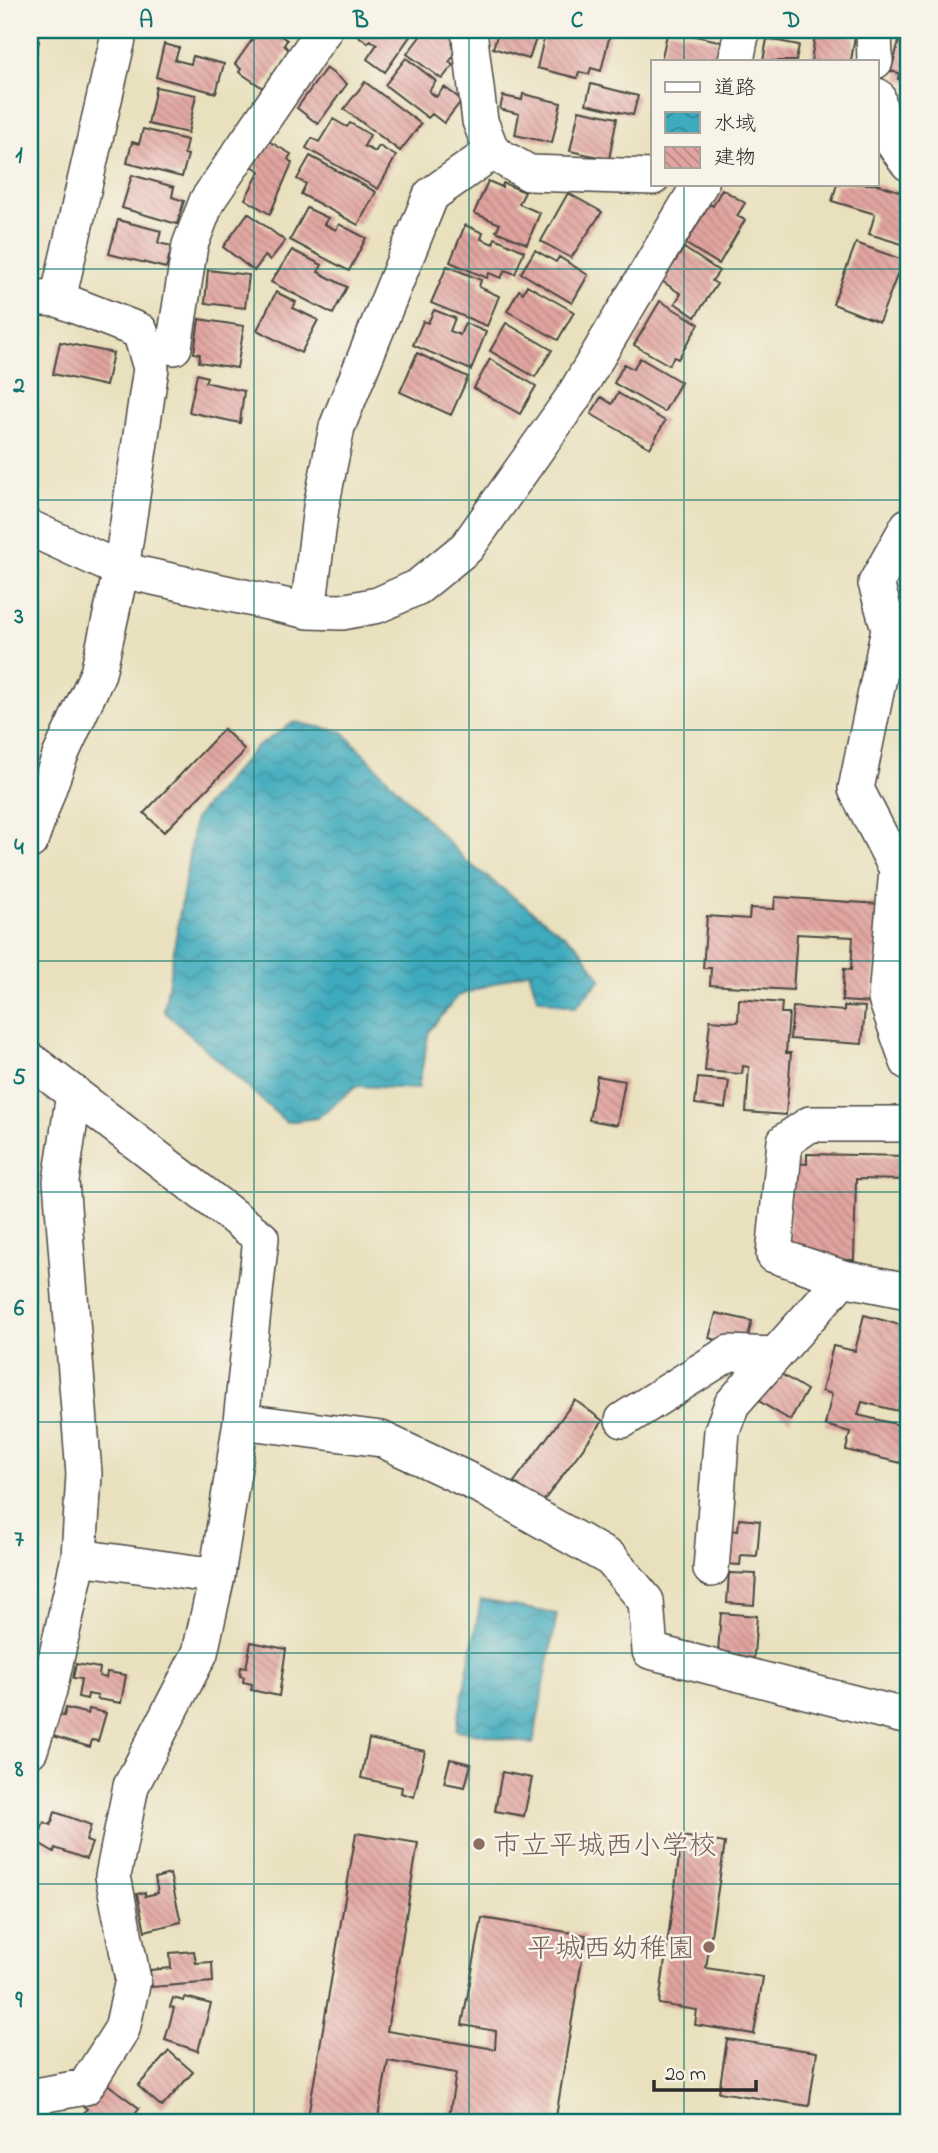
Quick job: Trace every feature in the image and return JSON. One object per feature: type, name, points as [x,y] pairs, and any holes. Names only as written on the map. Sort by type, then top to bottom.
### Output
[{"type":"street","points":[[30,841],[60,756],[98,673],[121,570],[151,368],[139,331],[44,298],[120,30]]},
{"type":"street","points":[[174,346],[190,245],[206,201],[324,30]]},
{"type":"street","points":[[469,30],[480,121],[492,152],[529,173],[651,177]]},
{"type":"street","points":[[736,60],[742,30]]},
{"type":"street","points":[[874,30],[875,60]]},
{"type":"street","points":[[878,102],[883,129],[908,163]]},
{"type":"street","points":[[308,611],[321,507],[337,427],[431,195],[492,152]]},
{"type":"street","points":[[30,528],[121,570],[308,611],[342,612],[379,605],[418,587],[467,547],[572,399],[699,186]]},
{"type":"street","points":[[908,526],[877,583],[889,629],[856,789],[897,869],[886,999],[908,1062]]},
{"type":"street","points":[[30,1060],[261,1238],[241,1421],[217,1576],[200,1653],[131,1786],[113,1877],[133,1980],[122,2029],[85,2087],[30,2097]]},
{"type":"street","points":[[30,1751],[40,1688],[79,1557],[84,1474],[61,1181],[74,1093]]},
{"type":"street","points":[[908,1124],[810,1124],[785,1141],[774,1255],[843,1278],[908,1291]]},
{"type":"street","points":[[711,1569],[722,1431],[732,1404],[843,1278]]},
{"type":"street","points":[[623,1420],[729,1353],[774,1355]]},
{"type":"street","points":[[241,1421],[381,1439],[485,1488],[611,1559],[646,1601],[650,1651],[908,1717]]},
{"type":"street","points":[[79,1557],[217,1576]]},
{"type":"water","points":[[294,722],[343,732],[466,861],[577,945],[601,979],[575,1008],[537,998],[529,971],[458,996],[429,1031],[418,1089],[356,1086],[317,1118],[286,1122],[164,1011],[195,818],[255,748]]},
{"type":"water","points":[[481,1600],[557,1614],[533,1744],[456,1730]]},
{"type":"building","points":[[259,30],[272,30],[287,40],[284,45],[289,50],[263,88],[239,72],[241,69],[235,64]]},
{"type":"building","points":[[359,30],[403,30],[411,35],[385,72],[367,59],[377,44],[370,40],[368,43],[356,34]]},
{"type":"building","points":[[425,30],[450,30],[448,32],[458,40],[453,48],[457,52],[449,62],[453,65],[442,79],[407,54]]},
{"type":"building","points":[[499,30],[539,30],[529,59],[493,48]]},
{"type":"building","points":[[546,30],[611,30],[601,71],[591,68],[589,74],[579,72],[577,78],[537,68]]},
{"type":"building","points":[[668,30],[723,42],[718,60],[661,60]]},
{"type":"building","points":[[816,30],[855,36],[851,60],[811,60]]},
{"type":"building","points":[[902,30],[908,30],[908,82],[898,79],[899,73],[891,71]]},
{"type":"building","points":[[30,39],[39,41],[31,75],[30,74]]},
{"type":"building","points":[[767,39],[799,45],[796,60],[763,60]]},
{"type":"building","points":[[164,44],[179,48],[175,60],[191,64],[193,56],[224,64],[216,93],[156,77]]},
{"type":"building","points":[[406,58],[436,81],[429,91],[436,97],[444,87],[462,100],[444,123],[432,114],[428,118],[385,85]]},
{"type":"building","points":[[326,68],[347,84],[318,124],[297,108]]},
{"type":"building","points":[[365,82],[421,124],[400,151],[344,109]]},
{"type":"building","points":[[591,84],[638,96],[633,115],[586,104]]},
{"type":"building","points":[[156,87],[196,95],[188,133],[148,124]]},
{"type":"building","points":[[523,94],[561,103],[552,143],[515,135],[519,114],[500,109],[503,96],[522,100]]},
{"type":"building","points":[[908,103],[908,130],[895,120]]},
{"type":"building","points":[[30,109],[36,110],[31,133],[30,133]]},
{"type":"building","points":[[579,110],[617,118],[609,159],[570,151]]},
{"type":"building","points":[[333,119],[347,127],[350,123],[370,135],[364,146],[375,152],[379,146],[396,156],[378,189],[306,148],[312,138],[319,142]]},
{"type":"building","points":[[143,129],[187,140],[184,154],[188,155],[182,177],[127,163],[132,142],[139,144]]},
{"type":"building","points":[[265,139],[291,154],[288,159],[292,163],[270,214],[245,199],[260,171],[250,165]]},
{"type":"building","points":[[310,156],[376,192],[358,225],[301,194],[306,184],[297,179]]},
{"type":"building","points":[[132,175],[174,187],[172,197],[184,201],[177,224],[122,208]]},
{"type":"building","points":[[488,181],[502,187],[503,183],[525,192],[519,204],[540,213],[527,244],[496,231],[500,224],[474,213]]},
{"type":"building","points":[[878,184],[908,194],[903,218],[908,219],[905,245],[869,234],[875,214],[832,201],[836,186]]},
{"type":"building","points":[[722,189],[745,203],[737,216],[745,220],[719,264],[686,244],[709,204],[713,206]]},
{"type":"building","points":[[568,193],[602,212],[571,258],[541,241]]},
{"type":"building","points":[[307,208],[328,218],[324,224],[336,230],[339,224],[366,238],[349,271],[290,240]]},
{"type":"building","points":[[248,213],[285,241],[270,260],[265,256],[254,271],[223,247]]},
{"type":"building","points":[[118,220],[161,231],[158,243],[172,246],[166,268],[109,254]]},
{"type":"building","points":[[465,225],[483,233],[481,239],[493,244],[495,238],[524,251],[515,274],[505,270],[501,278],[489,273],[487,278],[450,262]]},
{"type":"building","points":[[856,243],[903,260],[879,322],[833,304]]},
{"type":"building","points":[[684,248],[719,271],[712,281],[717,284],[695,317],[675,303],[681,294],[662,281]]},
{"type":"building","points":[[292,250],[322,265],[318,272],[347,287],[333,314],[271,282]]},
{"type":"building","points":[[535,250],[556,262],[559,257],[588,275],[572,303],[521,273]]},
{"type":"building","points":[[447,266],[481,280],[479,287],[499,296],[487,326],[431,303]]},
{"type":"building","points":[[208,270],[249,275],[245,308],[205,303]]},
{"type":"building","points":[[527,285],[574,312],[558,340],[507,311],[519,290],[523,293]]},
{"type":"building","points":[[276,292],[296,302],[293,308],[318,320],[301,353],[257,330]]},
{"type":"building","points":[[660,301],[699,324],[678,359],[674,357],[669,365],[634,345]]},
{"type":"building","points":[[434,310],[455,318],[450,331],[460,335],[465,323],[486,332],[471,370],[413,345],[423,321],[428,323]]},
{"type":"building","points":[[199,319],[244,326],[237,368],[199,362],[200,354],[194,353]]},
{"type":"building","points":[[506,323],[552,350],[535,377],[490,351]]},
{"type":"building","points":[[60,342],[113,353],[106,386],[53,374]]},
{"type":"building","points":[[417,353],[468,377],[451,415],[400,392]]},
{"type":"building","points":[[640,358],[681,382],[664,412],[614,383],[624,364],[633,369]]},
{"type":"building","points":[[490,359],[536,386],[520,414],[474,388]]},
{"type":"building","points":[[197,374],[207,377],[205,382],[244,391],[240,423],[189,412]]},
{"type":"building","points":[[618,393],[665,421],[650,448],[591,414],[601,397],[612,404]]},
{"type":"building","points":[[224,729],[244,749],[242,754],[164,832],[144,813]]},
{"type":"building","points":[[775,897],[879,904],[872,1003],[842,1001],[844,969],[851,970],[853,937],[797,934],[793,990],[710,985],[711,968],[703,968],[707,916],[749,919],[750,908],[774,909]]},
{"type":"building","points":[[739,999],[782,1003],[781,1013],[789,1013],[786,1053],[791,1053],[786,1115],[746,1112],[749,1067],[743,1066],[742,1074],[705,1071],[710,1020],[738,1022]]},
{"type":"building","points":[[844,1006],[865,1007],[862,1044],[790,1039],[793,1007],[844,1011]]},
{"type":"building","points":[[597,1076],[625,1081],[617,1125],[589,1120]]},
{"type":"building","points":[[698,1078],[729,1081],[725,1108],[695,1104]]},
{"type":"building","points":[[807,1154],[908,1156],[908,1180],[856,1179],[854,1260],[815,1259],[815,1250],[789,1249],[791,1163],[807,1164]]},
{"type":"building","points":[[716,1313],[752,1321],[745,1347],[709,1338]]},
{"type":"building","points":[[908,1314],[908,1366],[898,1411],[862,1402],[858,1415],[908,1427],[901,1463],[846,1450],[850,1432],[825,1425],[832,1394],[822,1391],[833,1346],[855,1351],[864,1315],[904,1326]]},
{"type":"building","points":[[771,1368],[807,1390],[790,1420],[754,1398]]},
{"type":"building","points":[[575,1400],[603,1421],[542,1503],[514,1482]]},
{"type":"building","points":[[739,1519],[760,1521],[757,1556],[741,1555],[740,1565],[724,1564],[727,1530],[738,1531]]},
{"type":"building","points":[[729,1573],[756,1574],[754,1605],[727,1603]]},
{"type":"building","points":[[721,1613],[757,1616],[753,1667],[717,1665]]},
{"type":"building","points":[[251,1642],[286,1649],[279,1696],[251,1690],[252,1684],[243,1682],[244,1677],[240,1676],[241,1667],[246,1668]]},
{"type":"building","points":[[76,1664],[100,1668],[99,1676],[106,1678],[107,1672],[126,1675],[121,1703],[97,1699],[98,1696],[88,1694],[87,1699],[78,1697],[81,1679],[73,1678]]},
{"type":"building","points":[[66,1708],[88,1714],[89,1709],[106,1713],[98,1741],[92,1740],[90,1747],[53,1736],[58,1715],[64,1716]]},
{"type":"building","points":[[369,1739],[425,1751],[414,1797],[401,1793],[402,1787],[361,1778]]},
{"type":"building","points":[[450,1759],[471,1764],[465,1787],[444,1783]]},
{"type":"building","points":[[502,1772],[532,1778],[524,1816],[495,1811]]},
{"type":"building","points":[[55,1812],[91,1825],[86,1841],[92,1843],[86,1859],[55,1848],[54,1852],[37,1842],[44,1822],[51,1825]]},
{"type":"building","points":[[356,1833],[418,1843],[387,2031],[495,2049],[496,2031],[462,2025],[482,1918],[586,1935],[555,2123],[448,2123],[456,2073],[388,2061],[377,2123],[307,2123]]},
{"type":"building","points":[[682,1836],[725,1843],[706,1968],[763,1977],[754,2034],[695,2025],[697,2010],[659,2004]]},
{"type":"building","points":[[170,1874],[181,1922],[145,1931],[137,1894],[145,1892],[145,1896],[158,1893],[155,1878]]},
{"type":"building","points":[[194,1951],[196,1963],[212,1962],[213,1982],[152,1987],[150,1970],[171,1968],[170,1953]]},
{"type":"building","points":[[185,1997],[211,2004],[198,2051],[165,2040],[174,2008],[170,2007],[173,1998],[184,2001]]},
{"type":"building","points":[[727,2039],[817,2052],[809,2106],[719,2092]]},
{"type":"building","points":[[169,2051],[193,2072],[162,2107],[138,2086]]},
{"type":"building","points":[[102,2080],[139,2108],[128,2123],[96,2123],[83,2114],[87,2109],[74,2099]]},
{"type":"place","name":"市立平城西小学校","points":[[479,1844]]},
{"type":"place","name":"平城西幼稚園","points":[[709,1947]]}]
